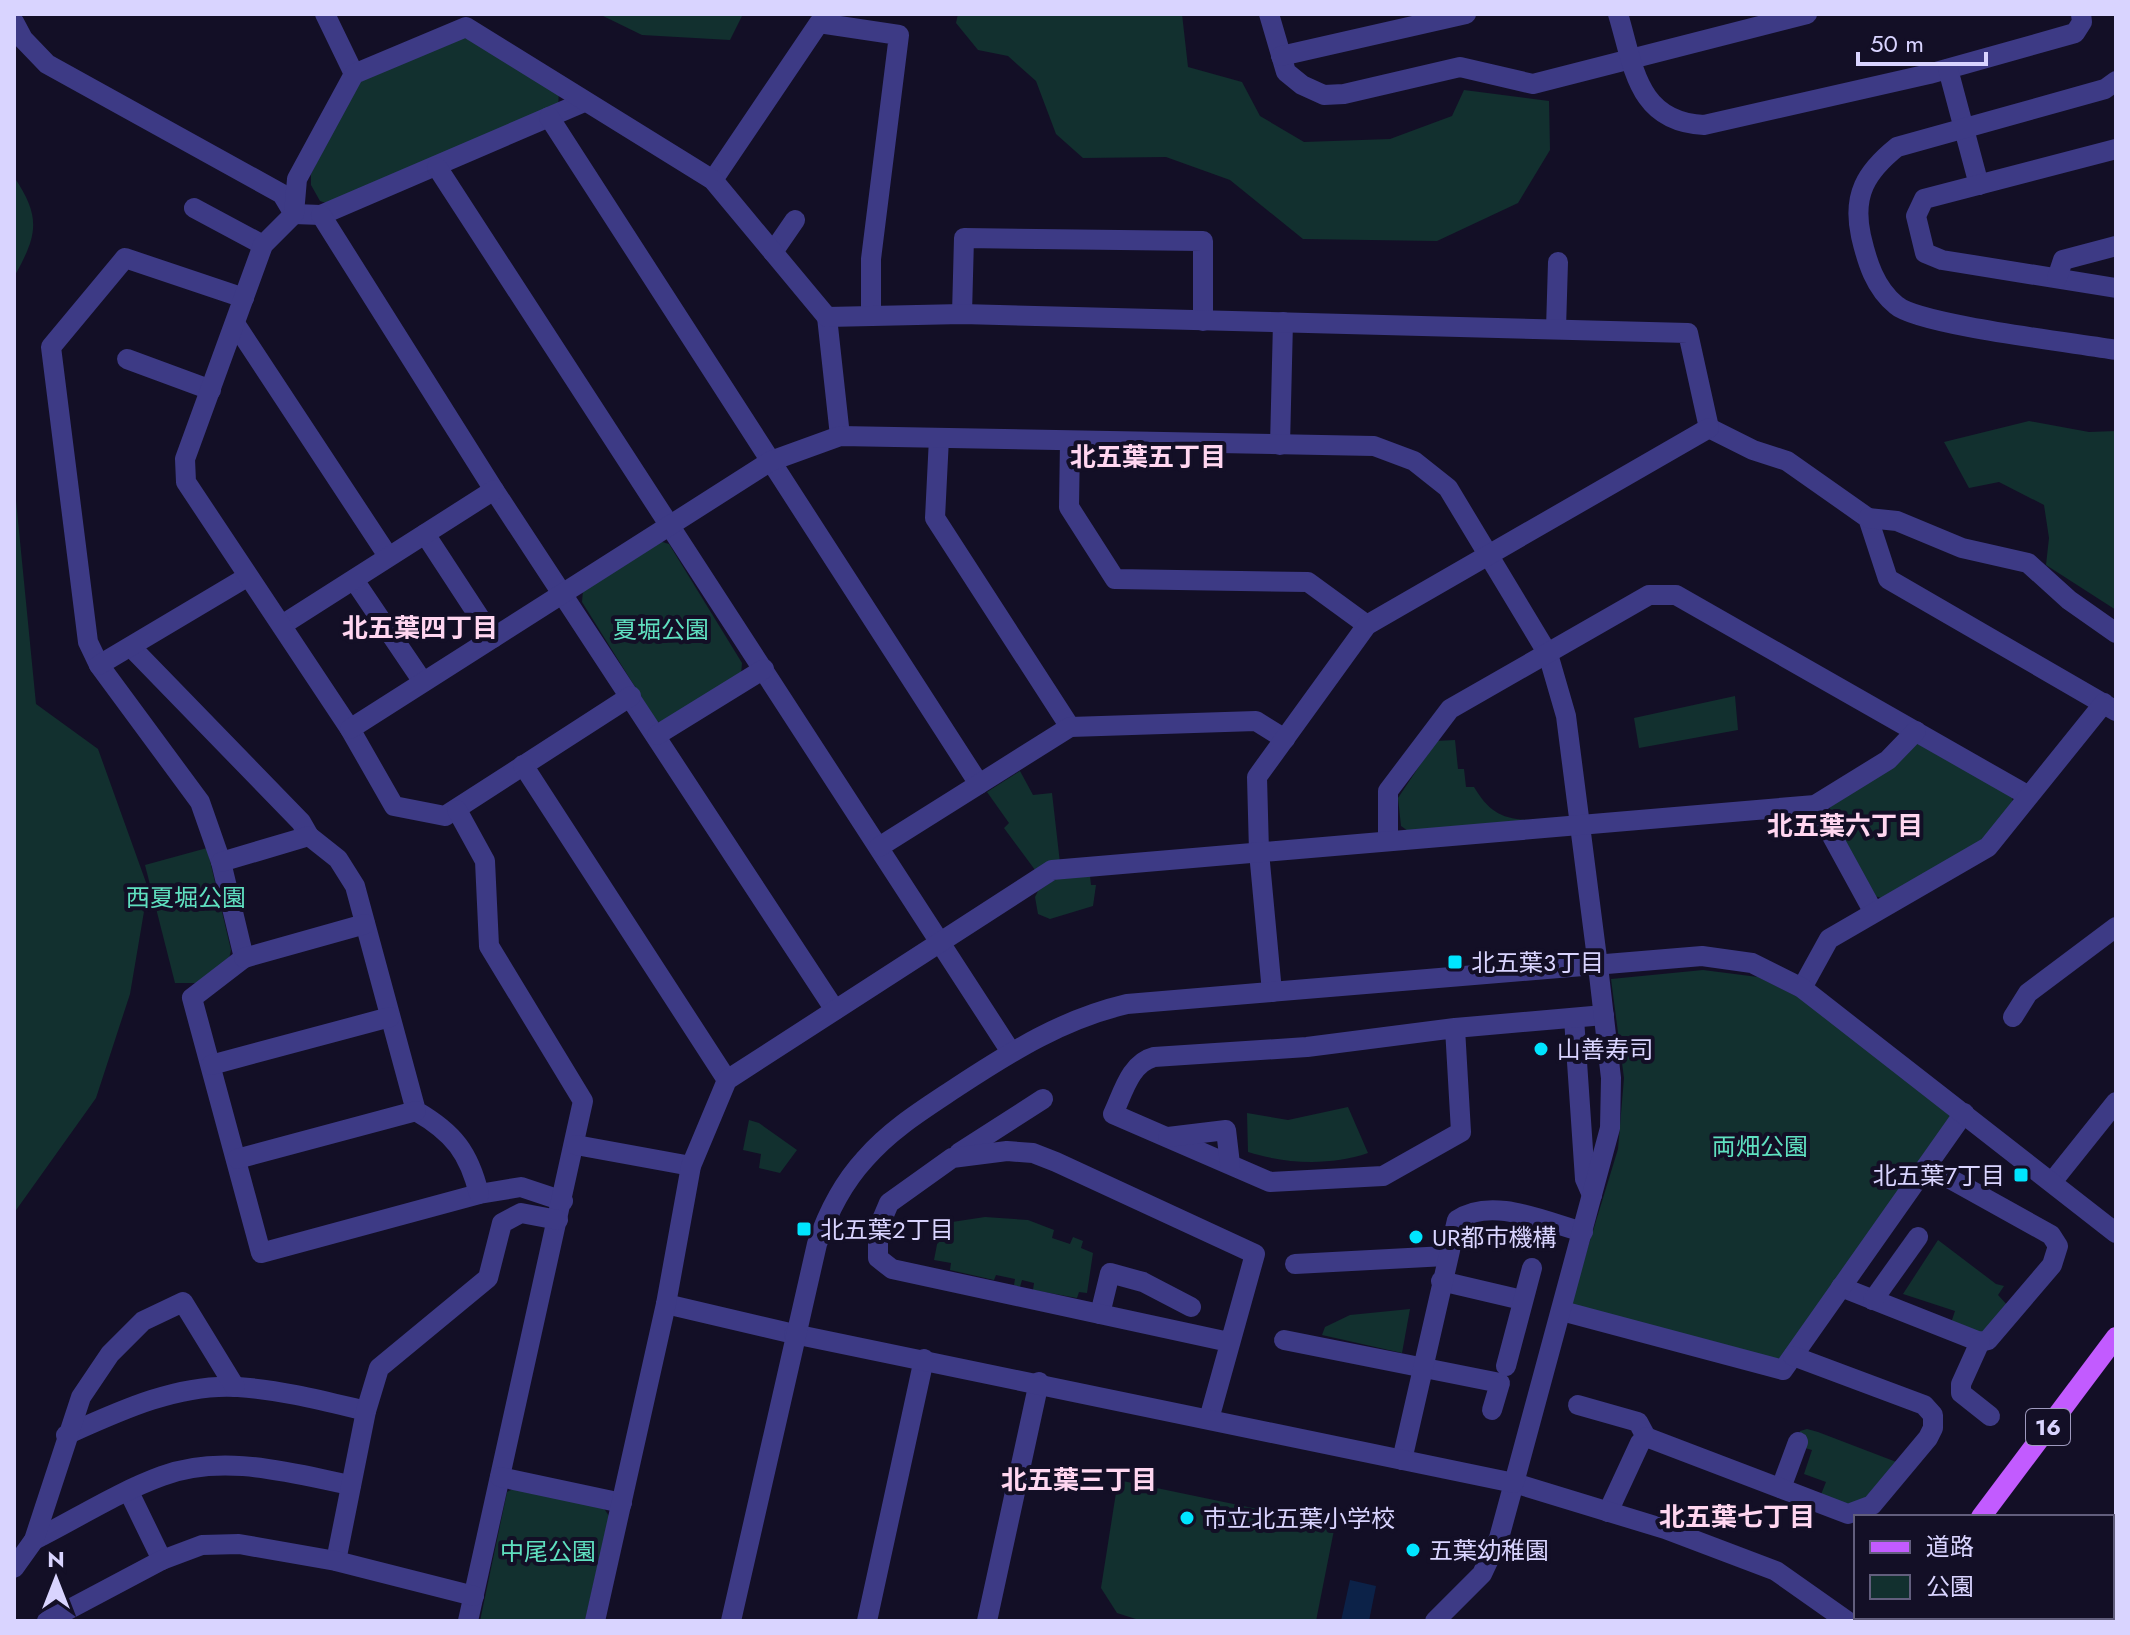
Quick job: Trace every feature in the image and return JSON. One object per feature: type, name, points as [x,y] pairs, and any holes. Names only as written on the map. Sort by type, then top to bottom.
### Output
[{"type":"main road","name":"16","points":[[1982,1515],[2116,1337]]},
{"type":"street","points":[[325,14],[354,74]]},
{"type":"street","points":[[1269,14],[1286,72],[1302,85],[1324,95],[1344,94],[1460,67],[1533,84],[1807,14]]},
{"type":"street","points":[[1281,56],[1466,14]]},
{"type":"street","points":[[1618,14],[1643,93],[1655,110],[1683,124],[1704,125],[1948,69],[2075,33],[2082,22],[2081,14]]},
{"type":"street","points":[[14,22],[23,39],[47,64],[282,194],[294,214]]},
{"type":"street","points":[[713,180],[819,23],[899,35],[871,259],[871,316]]},
{"type":"street","points":[[631,696],[445,816],[394,806],[350,729],[186,482],[185,459],[263,245],[294,214],[297,179],[354,74],[448,24],[466,27],[713,180],[827,317],[840,436]]},
{"type":"street","points":[[1948,69],[1979,185]]},
{"type":"street","points":[[2116,81],[2105,89],[1897,147],[1872,167],[1860,195],[1859,225],[1866,258],[1880,288],[1898,308],[1933,319],[2116,350]]},
{"type":"street","points":[[294,214],[321,215],[584,102]]},
{"type":"street","points":[[549,117],[979,784]]},
{"type":"street","points":[[2116,149],[1924,199],[1916,216],[1925,253],[1942,260],[2116,288]]},
{"type":"street","points":[[437,167],[1011,1052]]},
{"type":"street","points":[[194,208],[263,245]]},
{"type":"street","points":[[321,215],[494,490],[835,1010]]},
{"type":"street","points":[[773,252],[795,220]]},
{"type":"street","points":[[962,314],[964,238],[1203,241],[1203,321]]},
{"type":"street","points":[[2057,278],[2063,260],[2116,246]]},
{"type":"street","points":[[244,298],[125,258],[51,347],[88,642],[99,665],[200,802],[221,862],[244,958]]},
{"type":"street","points":[[1556,329],[1558,262]]},
{"type":"street","points":[[827,317],[962,314],[1688,333],[1709,428]]},
{"type":"street","points":[[1280,445],[1283,322]]},
{"type":"street","points":[[236,325],[388,556]]},
{"type":"street","points":[[127,359],[211,390]]},
{"type":"street","points":[[1709,428],[1753,450],[1787,461],[1868,518],[1897,521],[1962,548],[2028,563],[2069,600],[2116,633]]},
{"type":"street","points":[[1272,992],[1259,852],[1257,777],[1367,625],[1709,428]]},
{"type":"street","points":[[350,729],[771,461],[840,436],[1374,446],[1414,461],[1448,488],[1548,654],[1566,716],[1611,1078],[1610,1128],[1499,1538],[1482,1574],[1435,1621]]},
{"type":"street","points":[[939,438],[935,518],[1070,727]]},
{"type":"street","points":[[1070,441],[1069,507],[1115,579],[1308,582],[1367,625]]},
{"type":"street","points":[[282,625],[494,490]]},
{"type":"street","points":[[1802,988],[1829,939],[1988,847],[2027,795],[2110,707],[1888,579],[1868,518]]},
{"type":"street","points":[[425,534],[493,638]]},
{"type":"street","points":[[99,665],[247,577]]},
{"type":"street","points":[[354,580],[423,682]]},
{"type":"street","points":[[1388,841],[1388,791],[1450,709],[1649,595],[1676,595],[2027,795]]},
{"type":"street","points":[[132,648],[301,822],[309,836],[338,859],[355,886],[416,1111],[435,1122],[470,1159],[479,1194]]},
{"type":"street","points":[[657,735],[764,669]]},
{"type":"street","points":[[879,847],[1070,727],[1256,721],[1285,739]]},
{"type":"street","points":[[595,1621],[666,1304],[691,1166],[727,1080],[1052,870],[1815,805],[1888,760],[1916,731]]},
{"type":"street","points":[[523,765],[727,1080]]},
{"type":"street","points":[[1815,805],[1873,911]]},
{"type":"street","points":[[457,810],[485,861],[489,946],[583,1101],[576,1145],[468,1621]]},
{"type":"street","points":[[221,862],[309,836]]},
{"type":"street","points":[[365,924],[244,958],[192,998],[261,1253],[479,1194],[521,1187],[560,1211]]},
{"type":"street","points":[[2013,1017],[2028,993],[2116,927]]},
{"type":"street","points":[[731,1621],[794,1334],[817,1244],[848,1180],[900,1126],[1011,1052],[1071,1021],[1127,1004],[1720,957],[1752,963],[1802,988],[2116,1233]]},
{"type":"street","points":[[1455,1028],[1461,1132],[1383,1176],[1270,1182],[1113,1114],[1135,1069],[1143,1060],[1307,1047],[1455,1028],[1604,1015]]},
{"type":"street","points":[[211,1065],[390,1017]]},
{"type":"street","points":[[1574,1018],[1585,1179],[1592,1195]]},
{"type":"street","points":[[1043,1099],[889,1203],[878,1229],[878,1258],[892,1269],[1229,1342]]},
{"type":"street","points":[[2052,1182],[2116,1102]]},
{"type":"street","points":[[237,1159],[416,1111]]},
{"type":"street","points":[[1562,1311],[1783,1370],[1964,1113]]},
{"type":"street","points":[[1168,1137],[1226,1130],[1230,1164]]},
{"type":"street","points":[[576,1145],[691,1166]]},
{"type":"street","points":[[952,1158],[1007,1151],[1033,1153],[1255,1254],[1209,1419]]},
{"type":"street","points":[[1841,1287],[1980,1342],[1988,1340],[2052,1265],[2058,1246],[2039,1225],[1927,1166]]},
{"type":"street","points":[[1402,1460],[1446,1256],[1457,1220],[1470,1211],[1488,1208],[1583,1232]]},
{"type":"street","points":[[336,1561],[366,1411],[379,1368],[488,1278],[502,1223],[521,1213],[560,1211]]},
{"type":"street","points":[[1873,1300],[1918,1237]]},
{"type":"street","points":[[1295,1264],[1446,1256]]},
{"type":"street","points":[[1506,1366],[1532,1268]]},
{"type":"street","points":[[1100,1314],[1110,1273],[1143,1282],[1191,1307]]},
{"type":"street","points":[[1441,1281],[1522,1300]]},
{"type":"street","points":[[14,1568],[34,1540],[81,1397],[110,1354],[143,1321],[183,1302],[235,1387]]},
{"type":"street","points":[[666,1304],[794,1334],[1039,1382],[1514,1483],[1608,1512],[1776,1571],[1847,1621]]},
{"type":"street","points":[[1284,1340],[1500,1383],[1492,1410]]},
{"type":"street","points":[[1980,1342],[1961,1384],[1961,1393],[1990,1416]]},
{"type":"street","points":[[1578,1405],[1638,1422],[1646,1437],[1848,1514],[1865,1509],[1933,1428],[1933,1415],[1924,1405],[1793,1356]]},
{"type":"street","points":[[867,1621],[924,1359]]},
{"type":"street","points":[[987,1621],[1039,1382]]},
{"type":"street","points":[[66,1435],[118,1412],[178,1393],[235,1387],[297,1395],[366,1411]]},
{"type":"street","points":[[1608,1512],[1640,1443],[1646,1437]]},
{"type":"street","points":[[1781,1488],[1798,1442]]},
{"type":"street","points":[[34,1540],[163,1475],[208,1466],[253,1466],[351,1485]]},
{"type":"street","points":[[500,1477],[622,1503]]},
{"type":"street","points":[[129,1492],[162,1560]]},
{"type":"street","points":[[47,1621],[162,1560],[202,1545],[239,1544],[336,1561],[474,1596]]},
{"type":"green space","points":[[599,14],[743,14],[730,40],[642,35]]},
{"type":"green space","points":[[958,14],[1182,14],[1188,67],[1242,82],[1260,116],[1304,142],[1390,139],[1452,116],[1464,90],[1549,101],[1550,150],[1518,203],[1437,241],[1303,239],[1230,180],[1166,157],[1083,158],[1056,134],[1036,81],[1008,56],[978,50],[956,23]]},
{"type":"green space","points":[[469,33],[559,91],[558,108],[335,206],[320,201],[311,185],[311,174],[358,81]]},
{"type":"green space","points":[[14,177],[29,204],[33,227],[28,250],[14,277]]},
{"type":"green space","points":[[2029,421],[2089,432],[2116,431],[2116,610],[2046,565],[2049,538],[2044,505],[1999,482],[1969,488],[1944,442]]},
{"type":"green space","points":[[14,480],[36,704],[98,749],[148,888],[130,994],[96,1098],[14,1213]]},
{"type":"green space","name":"夏堀公園","points":[[656,540],[669,544],[742,663],[741,675],[669,721],[657,722],[582,602],[583,590]]},
{"type":"green space","points":[[1735,696],[1738,730],[1639,748],[1634,718]]},
{"type":"green space","points":[[1918,736],[2012,794],[2013,808],[1985,843],[1884,899],[1872,895],[1827,817],[1831,804]]},
{"type":"green space","points":[[1455,740],[1458,769],[1464,769],[1466,787],[1474,787],[1484,802],[1496,812],[1510,818],[1528,820],[1411,833],[1401,826],[1398,798],[1436,741]]},
{"type":"green space","points":[[1020,771],[1033,795],[1052,793],[1060,863],[1038,874],[1004,828],[1009,823],[987,792]]},
{"type":"green space","name":"西夏堀公園","points":[[207,848],[231,950],[228,963],[197,983],[175,983],[145,865]]},
{"type":"green space","points":[[1090,876],[1091,885],[1096,885],[1093,906],[1050,919],[1038,914],[1035,897],[1038,891],[1056,879]]},
{"type":"green space","name":"両畑公園","points":[[1703,970],[1758,977],[1802,999],[1953,1117],[1783,1362],[1570,1306],[1618,1149],[1624,1078],[1611,979]]},
{"type":"green space","points":[[1348,1107],[1368,1153],[1339,1160],[1308,1162],[1248,1152],[1247,1113],[1288,1120]]},
{"type":"green space","points":[[749,1120],[759,1123],[797,1150],[780,1173],[759,1168],[761,1154],[743,1150]]},
{"type":"green space","points":[[985,1217],[1028,1220],[1054,1230],[1052,1238],[1070,1244],[1073,1237],[1083,1241],[1081,1248],[1093,1253],[1087,1293],[1079,1292],[1077,1298],[1033,1290],[1034,1283],[1022,1280],[1020,1287],[1014,1285],[1015,1279],[996,1275],[994,1280],[950,1270],[951,1263],[934,1260],[940,1229],[952,1222]]},
{"type":"green space","points":[[1938,1240],[1996,1284],[2004,1286],[1998,1295],[2009,1307],[1986,1334],[1950,1326],[1955,1311],[1903,1294]]},
{"type":"green space","points":[[1410,1309],[1402,1353],[1322,1335],[1325,1327],[1350,1315]]},
{"type":"green space","points":[[1807,1429],[1899,1463],[1860,1507],[1820,1497],[1826,1482],[1804,1474],[1812,1450],[1805,1448],[1798,1439],[1800,1431]]},
{"type":"green space","points":[[1118,1480],[1335,1525],[1316,1621],[1142,1621],[1117,1613],[1101,1588]]},
{"type":"green space","name":"中尾公園","points":[[517,1487],[601,1504],[609,1516],[585,1621],[480,1621],[507,1492]]},
{"type":"water","points":[[1350,1580],[1376,1586],[1369,1621],[1341,1621]]},
{"type":"place","name":"北五葉3丁目","points":[[1455,962]]},
{"type":"place","name":"山善寿司","points":[[1541,1049]]},
{"type":"place","name":"北五葉7丁目","points":[[2021,1175]]},
{"type":"place","name":"北五葉2丁目","points":[[804,1229]]},
{"type":"place","name":"UR都市機構","points":[[1416,1237]]},
{"type":"place","name":"市立北五葉小学校","points":[[1187,1518]]},
{"type":"place","name":"五葉幼稚園","points":[[1413,1550]]},
{"type":"district","name":"北五葉五丁目","points":[[1148,457]]},
{"type":"district","name":"北五葉四丁目","points":[[420,628]]},
{"type":"district","name":"北五葉六丁目","points":[[1845,826]]},
{"type":"district","name":"北五葉三丁目","points":[[1079,1480]]},
{"type":"district","name":"北五葉七丁目","points":[[1737,1517]]}]
